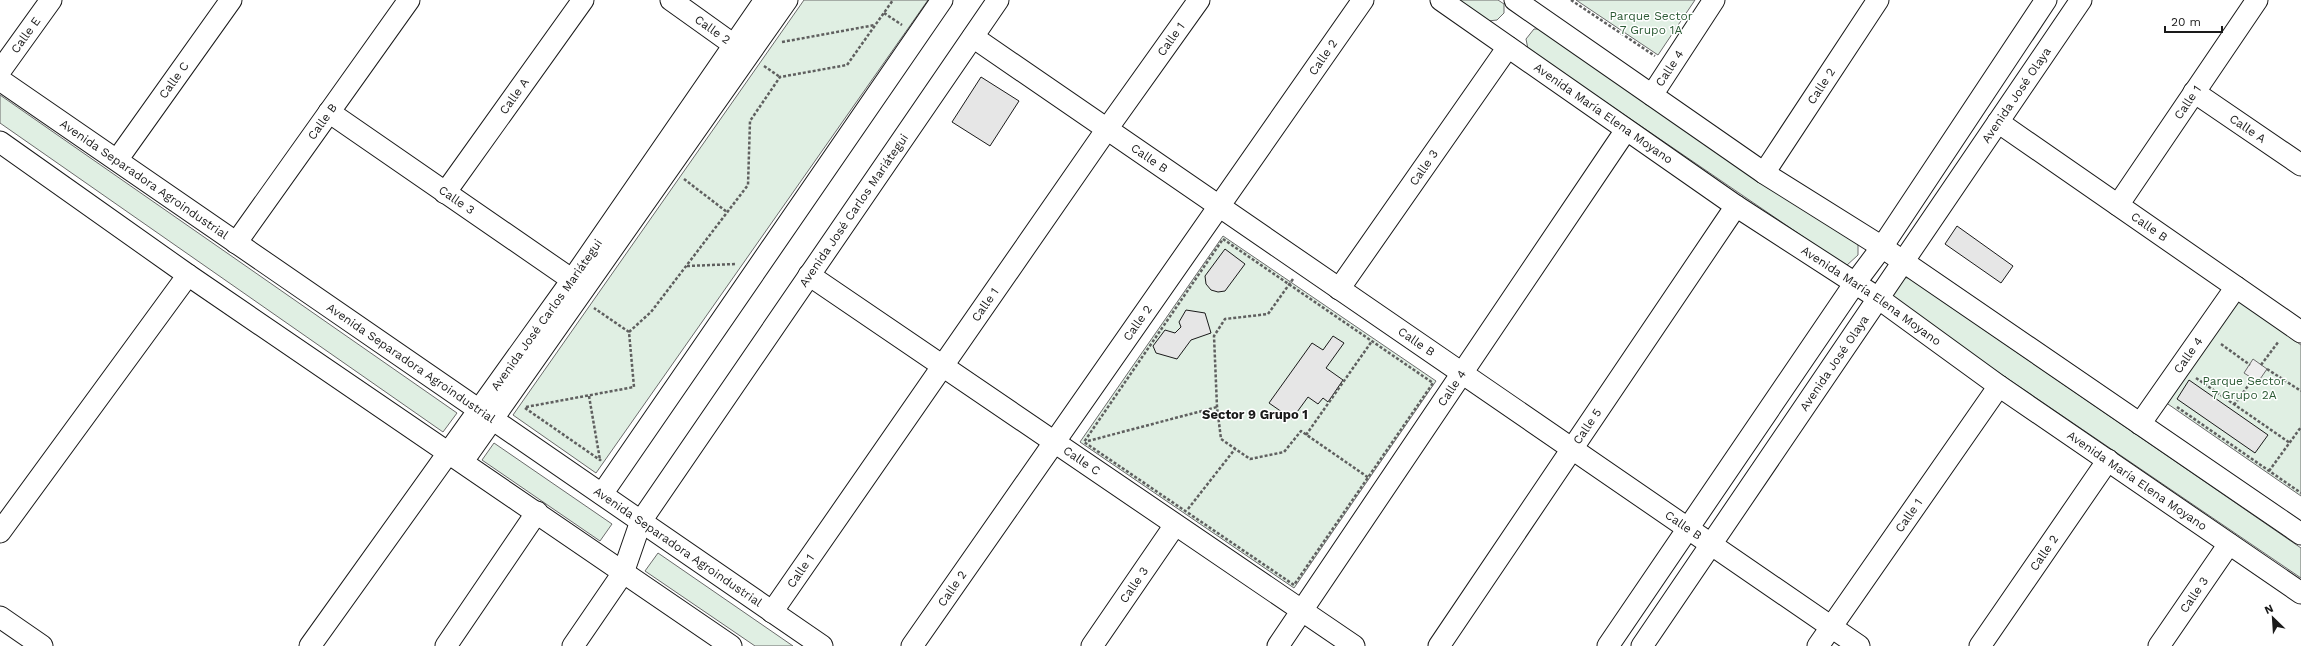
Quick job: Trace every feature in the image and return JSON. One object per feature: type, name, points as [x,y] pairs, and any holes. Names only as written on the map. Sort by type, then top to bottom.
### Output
[{"type":"street","name":"Calle E","points":[[0,71],[51,0]]},
{"type":"street","name":"Calle C","points":[[117,160],[231,0]]},
{"type":"street","name":"Calle B","points":[[236,243],[409,0]]},
{"type":"street","name":"Calle A","points":[[445,194],[583,0]]},
{"type":"street","name":"Calle 2","points":[[671,0],[734,45]]},
{"type":"street","name":"Avenida José Carlos Mariátegui","points":[[486,414],[520,401],[585,290],[734,45],[765,0]]},
{"type":"street","name":"Avenida José Carlos Mariátegui","points":[[310,646],[456,456],[486,414],[585,290],[786,0]]},
{"type":"street","points":[[602,494],[942,0]]},
{"type":"street","name":"Avenida José Carlos Mariátegui","points":[[573,646],[623,573],[641,521],[998,0]]},
{"type":"street","name":"Calle 1","points":[[772,612],[1107,129],[1199,0]]},
{"type":"street","name":"Calle 2","points":[[912,646],[1363,0]]},
{"type":"street","name":"Avenida María Elena Moyano","points":[[1440,0],[1736,206],[1878,298],[1999,386],[2301,593]]},
{"type":"street","points":[[1515,0],[1536,6],[1652,95],[1764,173],[1882,247],[1901,262],[2301,534]]},
{"type":"street","name":"Calle 4","points":[[1652,95],[1714,0]]},
{"type":"street","name":"Calle 2","points":[[1764,173],[1878,0]]},
{"type":"street","points":[[1608,646],[1855,283],[1882,247],[2046,0]]},
{"type":"street","name":"Avenida José Olaya","points":[[1642,646],[1901,262],[2081,0]]},
{"type":"street","name":"Calle 1","points":[[2118,205],[2256,0]]},
{"type":"street","name":"Calle B","points":[[973,37],[1859,646]]},
{"type":"street","name":"Calle 3","points":[[1339,289],[1508,47]]},
{"type":"street","name":"Avenida Separadora Agroindustrial","points":[[0,80],[822,646]]},
{"type":"street","name":"Calle A","points":[[2194,92],[2301,166]]},
{"type":"street","name":"Calle 3","points":[[329,112],[585,290]]},
{"type":"street","name":"Calle B","points":[[1998,122],[2236,287],[2291,335]]},
{"type":"street","name":"Calle 4","points":[[1278,646],[1302,611],[1376,483],[1462,373],[1626,130]]},
{"type":"street","points":[[0,142],[188,275],[456,456],[729,645]]},
{"type":"street","name":"Calle 5","points":[[1439,646],[1736,206]]},
{"type":"street","points":[[0,532],[188,275]]},
{"type":"street","name":"Calle C","points":[[809,275],[1054,442],[1181,518],[1302,611],[1354,646]]},
{"type":"street","name":"Calle 4","points":[[2140,424],[2236,287]]},
{"type":"street","name":"Calle 1","points":[[1818,646],[1832,628],[1999,386]]},
{"type":"street","name":"Calle 2","points":[[1980,646],[2108,460]]},
{"type":"street","points":[[446,646],[537,512]]},
{"type":"street","name":"Calle 3","points":[[1092,646],[1181,518]]},
{"type":"street","name":"Calle 3","points":[[2159,646],[2229,544]]},
{"type":"street","points":[[0,617],[42,646]]},
{"type":"path","points":[[764,66],[780,77],[847,65],[893,0]]},
{"type":"path","points":[[1571,0],[1658,58]]},
{"type":"path","points":[[884,13],[904,26]]},
{"type":"path","points":[[899,33],[908,20]]},
{"type":"path","points":[[784,36],[780,43],[875,25]]},
{"type":"path","points":[[759,72],[768,60]]},
{"type":"path","points":[[628,332],[651,312],[748,185],[750,121],[780,77]]},
{"type":"path","points":[[679,186],[688,173]]},
{"type":"path","points":[[684,179],[727,212]]},
{"type":"path","points":[[1223,240],[1434,383],[1376,483],[1294,585],[1181,518],[1084,442],[1223,240]]},
{"type":"path","points":[[686,266],[737,264],[732,270]]},
{"type":"path","points":[[1304,264],[1268,314],[1225,319],[1214,336],[1217,407],[1221,439],[1250,459],[1284,452],[1301,431],[1376,483]]},
{"type":"path","points":[[520,401],[634,387],[628,332],[594,307],[585,290]]},
{"type":"path","points":[[589,314],[594,307]]},
{"type":"path","points":[[2261,365],[2291,335]]},
{"type":"path","points":[[1306,435],[1372,341]]},
{"type":"path","points":[[2219,343],[2250,364]]},
{"type":"path","points":[[2267,369],[2301,391]]},
{"type":"path","points":[[2195,378],[2290,443]]},
{"type":"path","points":[[2234,405],[2253,379]]},
{"type":"path","points":[[520,401],[600,460],[604,453]]},
{"type":"path","points":[[2175,406],[2301,493]]},
{"type":"path","points":[[1054,442],[1084,442],[1217,407]]},
{"type":"path","points":[[2269,471],[2301,427]]},
{"type":"path","points":[[1181,518],[1235,449]]},
{"type":"green space","points":[[804,0],[928,0],[596,473],[513,415]]},
{"type":"green space","points":[[1456,0],[1498,0],[1504,4],[1504,13],[1497,20],[1488,21]]},
{"type":"green space","name":"Parque Sector 7 Grupo 1A","points":[[1576,0],[1695,0],[1658,55]]},
{"type":"green space","points":[[1534,29],[1543,29],[1858,244],[1858,255],[1846,266],[1528,49],[1526,39]]},
{"type":"green space","points":[[0,95],[457,413],[443,432],[0,123]]},
{"type":"green space","points":[[1223,236],[1436,381],[1294,588],[1080,442]]},
{"type":"green space","points":[[1899,277],[1909,278],[2301,548],[2301,578],[1892,300],[1891,282]]},
{"type":"green space","name":"Parque Sector 7 Grupo 2A","points":[[2237,300],[2301,345],[2301,496],[2165,402]]},
{"type":"green space","points":[[494,443],[612,524],[600,541],[482,460]]},
{"type":"green space","points":[[658,553],[793,646],[755,646],[645,571]]},
{"type":"shaded area","points":[[2253,359],[2267,369],[2258,382],[2244,373]]},
{"type":"building","points":[[981,77],[1019,101],[990,146],[952,122]]},
{"type":"building","points":[[1957,226],[2013,266],[2001,283],[1945,244]]},
{"type":"building","points":[[1225,249],[1245,264],[1225,291],[1218,292],[1211,290],[1206,284],[1205,276]]},
{"type":"building","points":[[1186,310],[1205,313],[1211,333],[1191,340],[1177,359],[1156,353],[1153,346],[1165,330],[1175,333],[1181,327],[1179,322]]},
{"type":"building","points":[[1333,336],[1344,343],[1326,368],[1343,380],[1328,402],[1323,398],[1318,404],[1308,397],[1292,419],[1269,403],[1312,343],[1323,350]]},
{"type":"building","points":[[2189,380],[2268,435],[2255,453],[2177,399]]},
{"type":"district","name":"Sector 9 Grupo 1","points":[[1255,414]]}]
